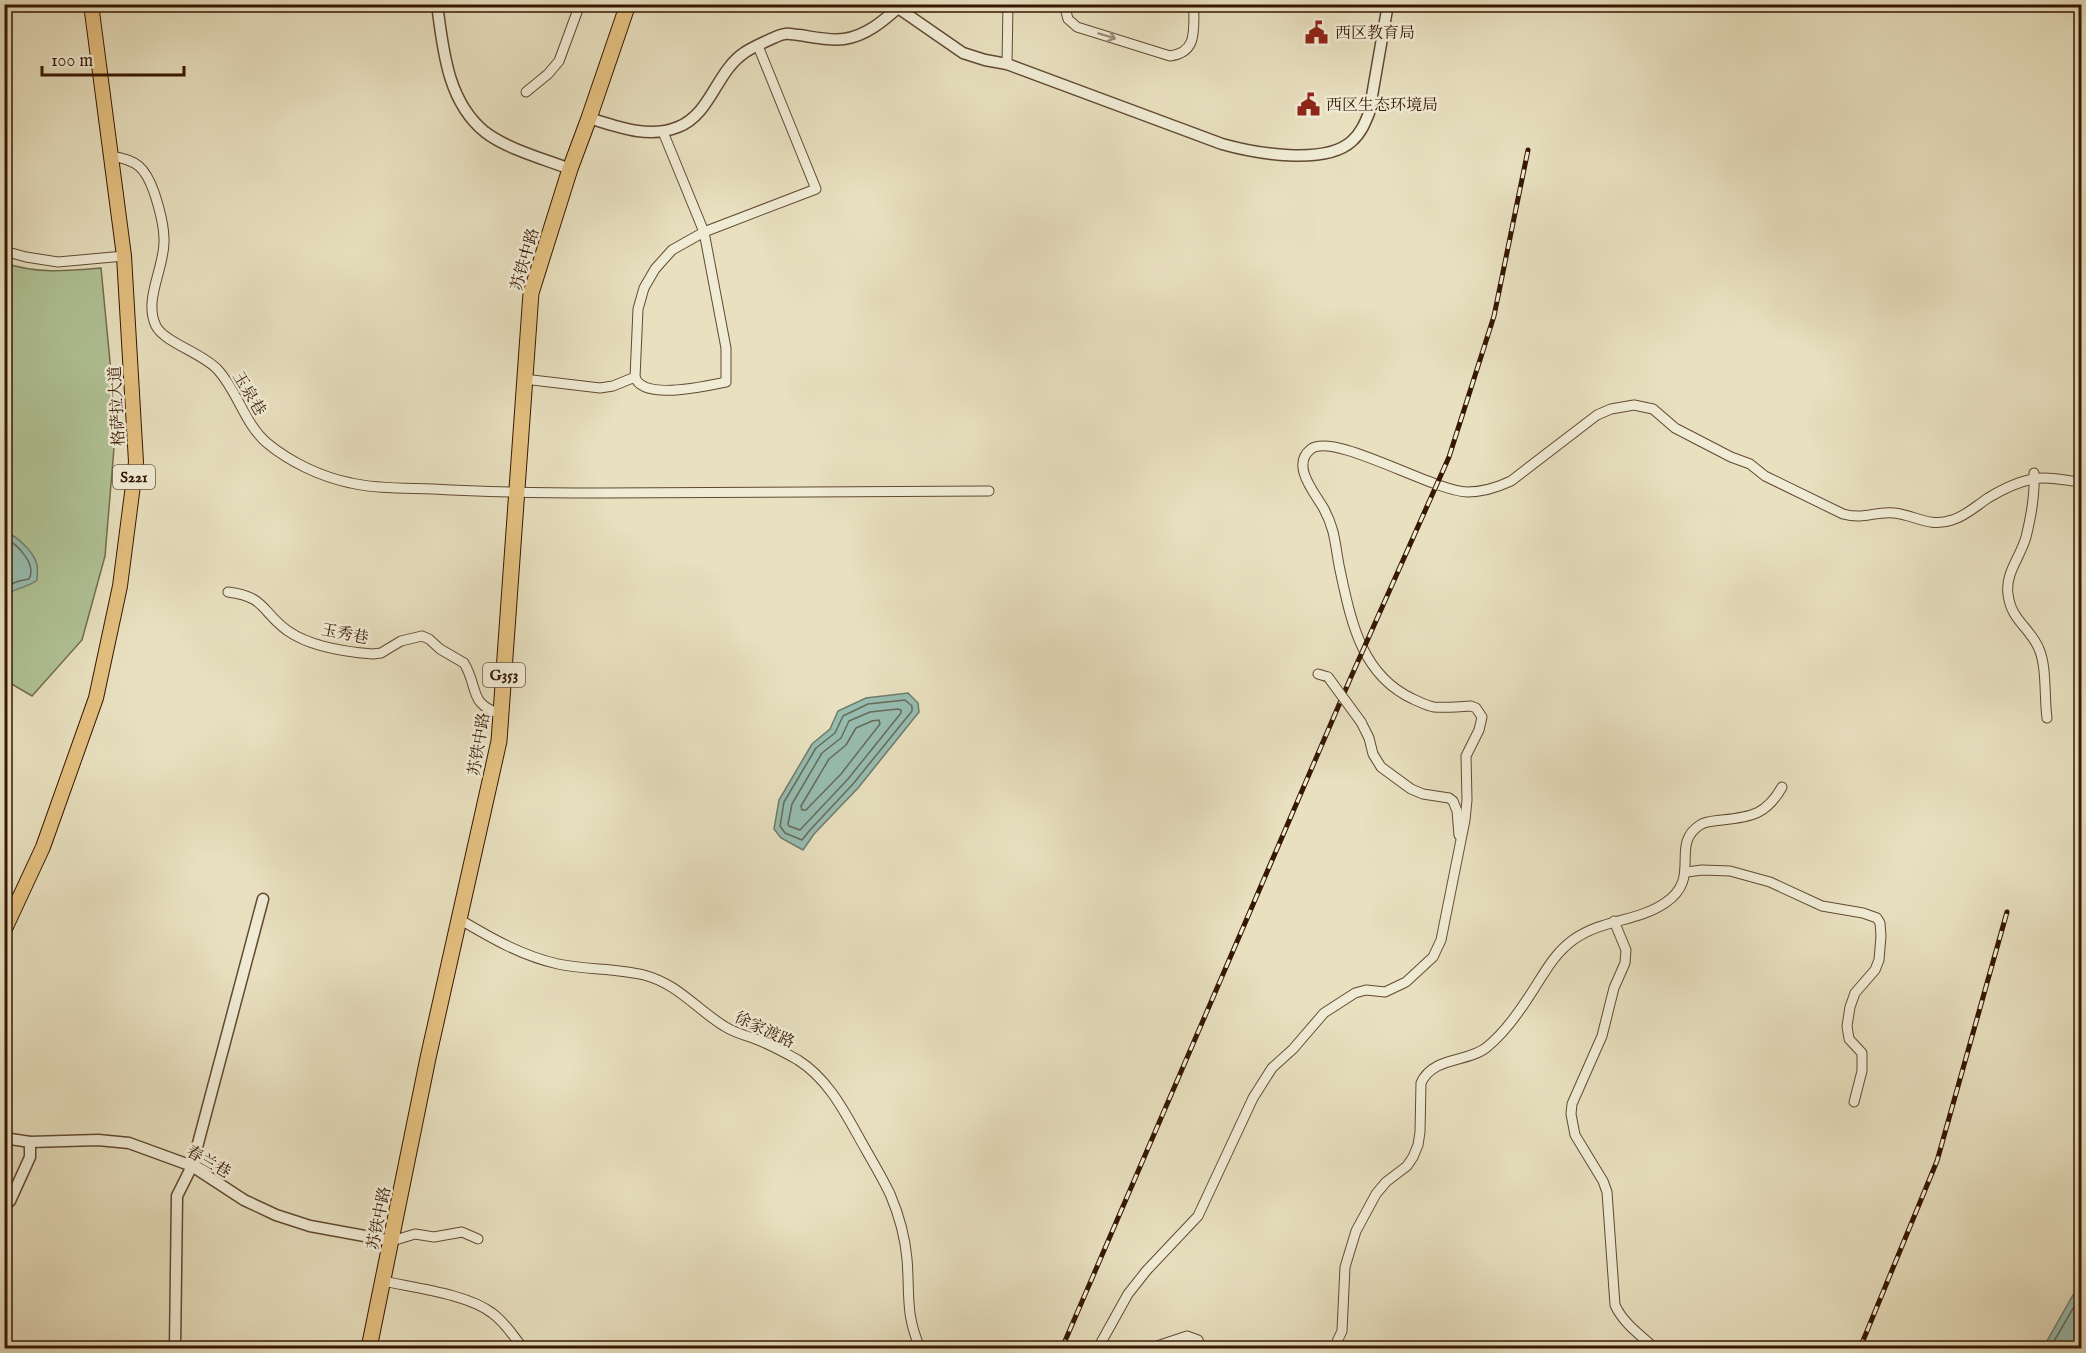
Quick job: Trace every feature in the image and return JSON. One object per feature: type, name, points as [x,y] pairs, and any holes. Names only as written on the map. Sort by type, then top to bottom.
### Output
[{"type":"highway","name":"苏铁中路","points":[[369,1348],[428,1058],[499,741],[531,293],[570,169],[628,4]]},
{"type":"main road","name":"格萨拉大道","points":[[4,931],[43,847],[96,698],[120,586],[136,462],[124,256],[94,42],[91,4]]},
{"type":"street","points":[[437,4],[450,80],[464,108],[485,131],[507,144],[570,169]]},
{"type":"street","points":[[526,92],[548,74],[559,61],[580,4]]},
{"type":"street","points":[[1007,64],[1008,4]]},
{"type":"street","points":[[1064,4],[1068,19],[1077,27],[1170,56],[1183,54],[1191,45],[1194,4]]},
{"type":"street","points":[[589,118],[645,132],[663,132],[680,127],[694,117],[707,102],[731,66],[743,53],[785,34],[824,39],[844,39],[863,34],[899,6],[963,53],[1007,64],[1222,144],[1247,151],[1275,154],[1324,153],[1352,142],[1363,128],[1369,113],[1388,4]]},
{"type":"street","points":[[663,132],[704,232],[726,348],[726,382],[697,388],[653,390],[637,383],[635,377],[638,309],[644,288],[655,269],[672,250],[704,232],[816,189],[758,46]]},
{"type":"street","name":"玉泉巷","points":[[111,156],[126,158],[139,165],[148,177],[161,213],[165,241],[152,302],[157,327],[164,335],[199,354],[217,368],[228,382],[253,428],[266,442],[302,465],[349,483],[371,487],[516,493],[989,491]]},
{"type":"street","points":[[4,251],[58,262],[124,256]]},
{"type":"street","points":[[524,379],[600,388],[613,386],[635,377]]},
{"type":"street","points":[[1098,1348],[1128,1294],[1147,1270],[1198,1216],[1253,1098],[1272,1068],[1293,1049],[1324,1013],[1355,993],[1366,990],[1381,992],[1399,987],[1419,972],[1432,957],[1441,940],[1467,800],[1466,756],[1479,730],[1482,717],[1476,708],[1471,706],[1433,707],[1406,696],[1386,683],[1371,664],[1355,633],[1350,616],[1335,531],[1305,476],[1303,465],[1306,453],[1313,447],[1334,446],[1424,481],[1464,492],[1480,492],[1510,481],[1597,415],[1611,409],[1634,405],[1653,409],[1675,428],[1750,464],[1765,476],[1843,514],[1853,516],[1895,513],[1928,522],[1950,521],[1962,517],[2001,491],[2034,476],[2082,482]]},
{"type":"street","points":[[2034,476],[2026,538],[2008,581],[2007,593],[2011,612],[2039,648],[2044,669],[2047,718]]},
{"type":"street","name":"玉秀巷","points":[[228,592],[252,597],[289,631],[316,643],[373,654],[381,653],[415,636],[429,639],[440,649],[464,663],[478,700],[483,707],[501,714]]},
{"type":"street","points":[[1318,674],[1328,677],[1361,722],[1369,738],[1373,754],[1381,767],[1411,789],[1453,801],[1460,846]]},
{"type":"street","points":[[1334,1348],[1342,1331],[1346,1267],[1356,1231],[1376,1194],[1386,1182],[1407,1166],[1413,1157],[1420,1132],[1421,1083],[1424,1077],[1442,1064],[1485,1049],[1496,1039],[1522,1006],[1542,974],[1563,949],[1587,930],[1643,914],[1674,898],[1681,889],[1687,872],[1684,851],[1687,840],[1701,824],[1756,814],[1767,808],[1782,787]]},
{"type":"street","points":[[1687,872],[1731,871],[1770,882],[1822,906],[1863,913],[1877,918],[1881,936],[1879,960],[1875,970],[1856,993],[1850,1006],[1847,1026],[1849,1039],[1862,1053],[1862,1071],[1854,1102]]},
{"type":"street","points":[[175,1348],[177,1196],[192,1166],[262,899]]},
{"type":"street","name":"徐家渡路","points":[[459,919],[507,946],[532,956],[560,964],[626,972],[664,982],[681,992],[727,1029],[767,1044],[799,1061],[816,1074],[830,1089],[844,1110],[889,1191],[898,1212],[904,1234],[907,1261],[907,1303],[911,1328],[920,1348]]},
{"type":"street","points":[[1614,921],[1622,936],[1626,950],[1626,963],[1614,988],[1602,1036],[1572,1104],[1571,1124],[1581,1148],[1603,1180],[1607,1192],[1615,1305],[1626,1322],[1655,1348]]},
{"type":"street","name":"春兰巷","points":[[4,1138],[30,1142],[98,1140],[129,1143],[192,1166],[244,1200],[276,1215],[310,1226],[392,1241]]},
{"type":"street","points":[[4,1206],[10,1201],[30,1157],[30,1142]]},
{"type":"street","points":[[392,1241],[415,1234],[434,1237],[462,1232],[478,1239]]},
{"type":"street","points":[[384,1281],[464,1299],[479,1305],[502,1322],[523,1348]]},
{"type":"street","points":[[1150,1348],[1187,1336],[1198,1340],[1201,1348]]},
{"type":"green space","points":[[5,263],[40,270],[101,268],[116,424],[105,556],[82,640],[32,696],[5,680]]},
{"type":"water","points":[[5,531],[29,550],[37,565],[37,580],[5,594]]},
{"type":"water","points":[[908,693],[918,703],[919,712],[858,788],[814,834],[803,850],[781,838],[774,829],[779,800],[812,744],[830,729],[838,711],[866,698]]},
{"type":"water","points":[[2081,1281],[2081,1348],[2043,1348]]},
{"type":"railway","points":[[1062,1348],[1351,677],[1449,457],[1494,316],[1528,150]]},
{"type":"railway","points":[[1860,1348],[1937,1161],[2007,912]]},
{"type":"place","name":"西区教育局","points":[[1317,32]]},
{"type":"place","name":"西区生态环境局","points":[[1308,104]]}]
